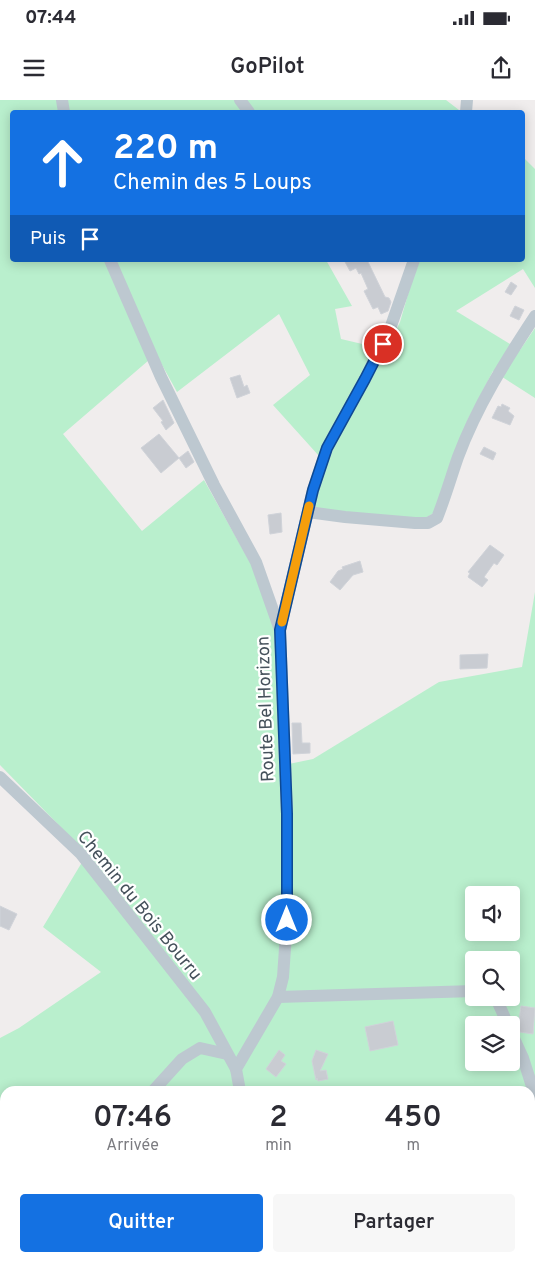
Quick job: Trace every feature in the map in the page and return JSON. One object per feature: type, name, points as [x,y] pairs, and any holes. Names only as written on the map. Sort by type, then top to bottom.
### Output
[{"type":"street","name":"Route Bel Horizon","points":[[111,262],[161,377],[214,485],[256,562],[280,630],[287,814],[287,920],[283,977],[278,997],[236,1068]]},
{"type":"street","points":[[280,630],[313,490],[327,448],[365,379],[391,326],[413,262]]},
{"type":"street","points":[[308,512],[415,523],[428,523],[437,518],[458,456],[478,412],[504,363],[535,316]]},
{"type":"street","name":"Chemin du Bois Bourru","points":[[0,777],[81,854],[205,1012],[236,1068]]},
{"type":"street","points":[[278,997],[465,991]]},
{"type":"street","points":[[158,1086],[182,1059],[200,1048],[227,1054]]},
{"type":"street","points":[[520,1052],[532,1086]]},
{"type":"street","points":[[236,1068],[239,1086]]},
{"type":"green space","points":[[0,100],[446,100],[459,110],[10,110],[10,262],[327,262],[352,306],[335,309],[341,339],[375,347],[319,456],[273,405],[310,375],[279,314],[177,392],[156,354],[63,434],[142,531],[204,480],[251,564],[276,633],[279,766],[313,759],[439,682],[522,667],[535,592],[535,1086],[0,1086],[0,1038],[19,1028],[101,972],[43,927],[87,854],[0,765]]},
{"type":"green space","points":[[525,159],[535,169],[535,288],[523,269],[456,311],[520,350],[535,328],[535,398],[493,371],[468,419],[435,512],[424,519],[315,510],[319,487],[334,446],[372,378],[400,322],[419,262],[525,262]]},
{"type":"building","points":[[345,262],[368,262],[385,297],[389,298],[391,302],[388,311],[381,314],[378,307],[373,309],[364,291],[368,289],[361,273],[359,274],[356,268],[350,271]]},
{"type":"building","points":[[511,282],[517,286],[511,295],[505,292]]},
{"type":"building","points":[[515,306],[524,310],[519,320],[510,316]]},
{"type":"building","points":[[240,375],[244,387],[247,385],[250,393],[237,398],[230,378]]},
{"type":"building","points":[[163,400],[174,423],[166,430],[161,422],[163,421],[153,408]]},
{"type":"building","points":[[502,404],[510,408],[508,411],[514,416],[510,425],[492,418],[498,406],[501,407]]},
{"type":"building","points":[[159,434],[179,458],[161,473],[141,448]]},
{"type":"building","points":[[484,447],[496,453],[493,460],[480,454]]},
{"type":"building","points":[[188,451],[194,462],[186,468],[179,458]]},
{"type":"building","points":[[281,513],[282,532],[270,534],[268,515]]},
{"type":"building","points":[[490,545],[504,555],[497,565],[494,563],[484,577],[488,580],[482,587],[468,577],[470,573],[468,572]]},
{"type":"building","points":[[360,561],[363,572],[353,575],[340,590],[330,582],[338,571],[343,569],[342,567]]},
{"type":"building","points":[[488,654],[487,668],[460,669],[460,655]]},
{"type":"building","points":[[292,723],[301,723],[302,743],[310,743],[310,753],[293,754]]},
{"type":"building","points":[[0,906],[17,914],[9,930],[0,926]]},
{"type":"building","points":[[521,1006],[535,1008],[533,1034],[520,1032]]},
{"type":"building","points":[[393,1021],[398,1045],[370,1051],[365,1027]]},
{"type":"building","points":[[279,1050],[285,1055],[281,1061],[286,1064],[276,1077],[266,1069]]},
{"type":"building","points":[[316,1050],[328,1054],[320,1071],[326,1070],[328,1079],[318,1081],[317,1078],[316,1080],[312,1061]]},
{"type":"slow traffic","points":[[282,622],[309,506]]},
{"type":"route","points":[[287,920],[287,814],[280,630],[313,490],[327,448],[383,344]]}]
